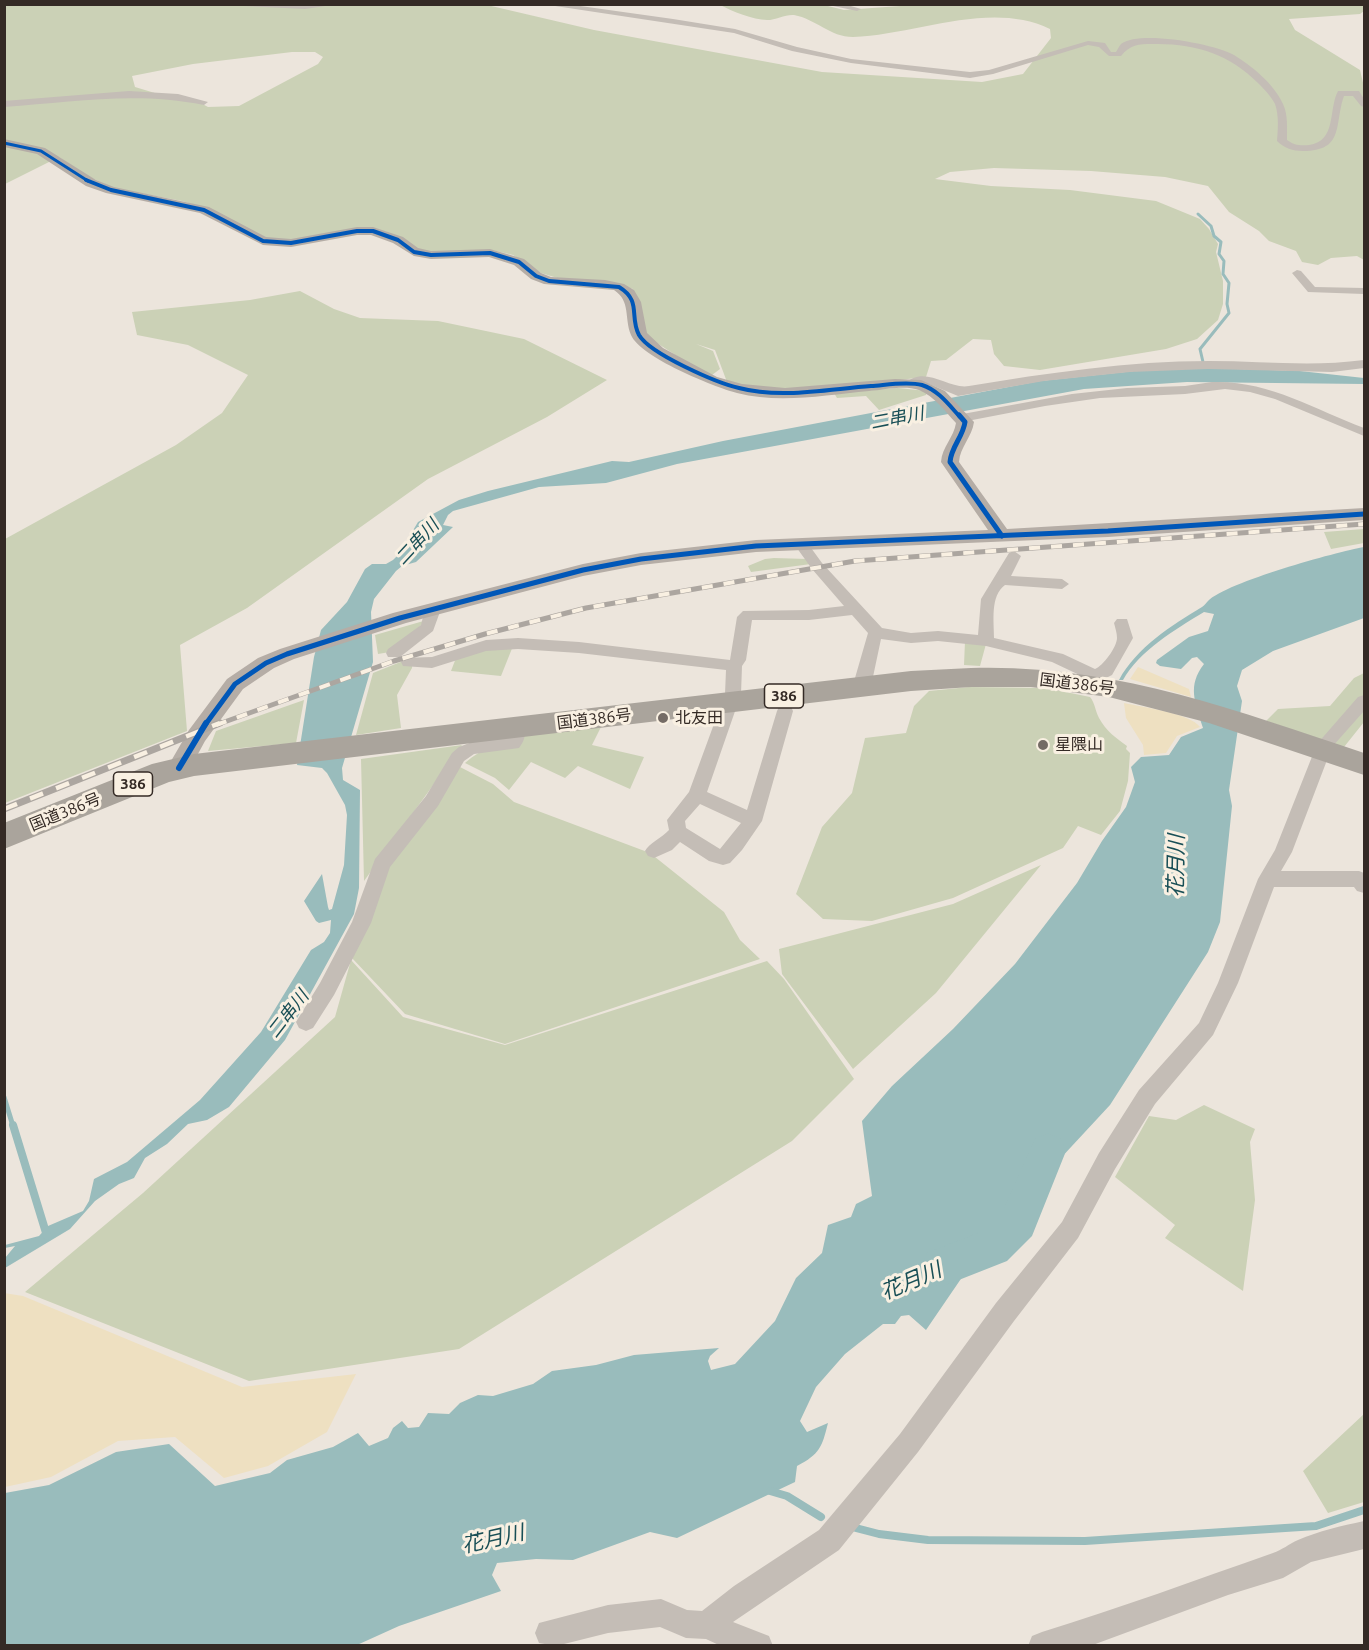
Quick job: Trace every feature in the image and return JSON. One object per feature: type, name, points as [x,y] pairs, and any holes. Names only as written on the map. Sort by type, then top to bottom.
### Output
[{"type":"highway","name":"国道386号","points":[[4,837],[179,768],[864,687],[977,676],[1096,681],[1200,711],[1365,764]]},
{"type":"street","points":[[206,4],[304,7],[336,4]]},
{"type":"street","points":[[545,4],[673,21],[725,32],[735,31],[795,50],[851,61],[970,75],[990,72],[1088,43],[1102,45],[1109,54],[1118,54],[1125,45],[1142,41],[1209,49],[1231,57],[1264,85],[1279,105],[1282,141],[1293,148],[1317,147],[1330,137],[1336,124],[1336,101],[1341,93],[1346,91],[1356,93],[1365,104]]},
{"type":"street","points":[[827,4],[857,9]]},
{"type":"street","points":[[4,104],[123,92],[174,94],[204,102]]},
{"type":"street","points":[[4,143],[41,151],[91,183],[111,190],[204,210],[263,241],[291,243],[357,231],[373,231],[398,240],[414,252],[431,255],[490,253],[519,262],[536,276],[549,281],[619,287],[629,293],[633,302],[639,335],[657,351],[711,380],[741,389],[805,393],[911,384],[928,380],[946,385],[958,392],[1044,377],[1108,370],[1208,365],[1332,368],[1365,364]]},
{"type":"street","points":[[1297,273],[1312,290],[1318,292],[1365,291]]},
{"type":"street","points":[[1239,366],[1250,387]]},
{"type":"street","points":[[911,384],[921,385],[939,395],[962,417],[963,432],[950,453],[950,462],[1002,536]]},
{"type":"street","points":[[962,417],[1101,392],[1183,390],[1207,386],[1250,387],[1298,403],[1365,432]]},
{"type":"street","points":[[179,768],[197,736],[235,684],[266,663],[287,654],[400,618],[583,570],[641,559],[756,546],[1002,536],[1365,514]]},
{"type":"street","points":[[801,544],[817,566],[877,633],[911,638],[938,636],[986,641],[1057,658],[1096,681],[1106,671],[1123,644],[1125,638],[1122,623]]},
{"type":"street","points":[[1002,580],[1014,556]]},
{"type":"street","points":[[986,641],[988,600],[996,582],[1002,580],[1062,584]]},
{"type":"street","points":[[394,653],[428,627],[434,609]]},
{"type":"street","points":[[785,711],[753,821],[736,845],[723,858],[678,832],[676,820],[697,795],[734,688],[734,666],[738,660],[748,615],[809,615],[856,609]]},
{"type":"street","points":[[864,687],[873,638],[877,633]]},
{"type":"street","points":[[409,662],[421,665],[434,663],[498,644],[560,646],[734,666]]},
{"type":"street","points":[[706,1624],[829,1540],[909,1443],[1005,1312],[1070,1230],[1107,1161],[1147,1097],[1206,1029],[1228,983],[1266,879],[1282,852],[1316,748],[1365,701]]},
{"type":"street","points":[[306,1022],[327,989],[361,923],[387,856],[432,801],[458,757],[472,748],[513,744],[517,738],[516,728]]},
{"type":"street","points":[[697,795],[753,821]]},
{"type":"street","points":[[654,851],[666,845],[678,832]]},
{"type":"street","points":[[1266,879],[1359,879],[1365,886]]},
{"type":"street","points":[[1042,1646],[1107,1626],[1228,1581],[1283,1564],[1304,1551],[1330,1542],[1365,1535]]},
{"type":"street","points":[[549,1633],[608,1619],[661,1613],[686,1624],[706,1624],[759,1646]]},
{"type":"green space","points":[[820,4],[844,10],[928,4],[1364,5],[1364,11],[1360,14],[1289,19],[1295,30],[1360,70],[1364,87],[1364,260],[1357,256],[1331,258],[1318,265],[1302,262],[1296,251],[1269,241],[1259,231],[1229,212],[1208,186],[1165,177],[1091,171],[994,168],[950,172],[935,179],[991,186],[1070,190],[1156,201],[1200,219],[1218,244],[1216,252],[1223,281],[1223,304],[1218,320],[1197,339],[1166,349],[1040,370],[1004,366],[994,354],[991,340],[973,339],[946,360],[931,361],[926,377],[826,388],[776,389],[727,382],[715,350],[696,344],[713,351],[720,369],[712,375],[697,369],[643,334],[633,289],[610,282],[564,280],[541,273],[513,255],[492,250],[435,253],[412,248],[385,231],[305,239],[269,239],[209,209],[182,201],[114,188],[87,176],[59,157],[5,184],[5,5],[487,5],[594,30],[822,72],[982,82],[1023,74],[1051,38],[1050,29],[1027,21],[1003,18],[953,21],[877,35],[853,37],[837,34],[794,15],[761,20],[720,5]],"holes":[[[292,52],[315,52],[323,57],[318,64],[239,106],[208,107],[195,100],[168,97],[135,87],[132,76],[193,64]]]},
{"type":"green space","points":[[300,291],[334,309],[360,318],[438,321],[524,339],[607,380],[547,417],[428,479],[247,608],[180,645],[187,731],[5,803],[5,539],[176,445],[222,413],[248,375],[188,345],[137,335],[132,312],[250,300]]},
{"type":"green space","points":[[898,388],[927,391],[926,395],[879,410],[866,396],[837,398],[834,393]]},
{"type":"green space","points":[[1364,529],[1364,543],[1331,549],[1324,532]]},
{"type":"green space","points":[[774,558],[807,559],[811,564],[751,572],[748,566]]},
{"type":"green space","points":[[427,620],[390,652],[378,654],[375,635]]},
{"type":"green space","points":[[965,641],[986,644],[980,666],[964,665]]},
{"type":"green space","points":[[513,646],[501,676],[451,671],[456,658],[487,647]]},
{"type":"green space","points":[[413,657],[412,668],[397,695],[401,728],[356,735],[373,673]]},
{"type":"green space","points":[[1364,673],[1364,722],[1344,747],[1266,721],[1278,709],[1330,706],[1354,678]]},
{"type":"green space","points":[[969,687],[1046,688],[1090,697],[1102,723],[1111,734],[1127,746],[1126,749],[1130,753],[1128,781],[1120,811],[1101,835],[1078,826],[1063,848],[953,898],[872,921],[823,919],[796,894],[822,827],[852,793],[865,738],[906,733],[914,706],[929,691]]},
{"type":"green space","points":[[304,700],[296,743],[208,751],[216,731]]},
{"type":"green space","points":[[601,727],[592,745],[644,757],[630,789],[578,766],[565,778],[531,762],[509,790],[495,778],[465,763],[479,753],[512,739],[548,732]]},
{"type":"green space","points":[[462,745],[364,881],[361,759]]},
{"type":"green space","points":[[460,767],[493,784],[514,802],[650,853],[724,912],[740,940],[760,959],[505,1044],[405,1014],[351,957],[392,859]]},
{"type":"green space","points":[[1041,865],[936,993],[853,1069],[782,974],[779,949],[953,904]]},
{"type":"green space","points":[[351,960],[403,1017],[505,1045],[767,961],[784,979],[854,1079],[792,1141],[459,1349],[249,1381],[25,1292],[143,1193],[335,1017]]},
{"type":"green space","points":[[1204,1105],[1255,1129],[1250,1142],[1255,1200],[1243,1291],[1165,1238],[1175,1225],[1115,1177],[1149,1116],[1176,1120]]},
{"type":"green space","points":[[1364,1414],[1364,1502],[1328,1513],[1303,1471]]},
{"type":"sand","points":[[1138,667],[1189,689],[1191,697],[1130,679]]},
{"type":"sand","points":[[1124,703],[1176,714],[1195,722],[1200,727],[1177,736],[1166,753],[1144,755],[1143,745],[1126,718]]},
{"type":"sand","points":[[4,1293],[23,1296],[242,1387],[356,1374],[327,1432],[268,1466],[224,1478],[175,1437],[118,1441],[51,1477],[5,1487]]},
{"type":"water","name":"二串川","points":[[1207,368],[1300,371],[1364,378],[1364,384],[1187,382],[1084,389],[677,464],[606,483],[539,487],[453,511],[443,525],[453,527],[416,562],[402,566],[396,571],[374,599],[371,612],[373,662],[342,768],[343,780],[360,790],[359,888],[354,914],[285,1040],[229,1107],[207,1120],[188,1124],[167,1144],[145,1158],[134,1178],[119,1184],[95,1201],[70,1229],[5,1268],[5,1258],[15,1246],[5,1248],[5,1245],[39,1236],[48,1226],[83,1211],[89,1201],[94,1179],[127,1162],[200,1100],[261,1032],[311,950],[324,942],[330,933],[331,920],[319,923],[316,921],[304,901],[322,874],[328,907],[329,910],[332,909],[344,865],[347,815],[345,805],[322,768],[297,765],[314,657],[321,630],[347,602],[365,569],[372,564],[386,564],[393,560],[418,522],[459,500],[612,461],[629,462],[723,441],[1040,381],[1144,370]]},
{"type":"water","points":[[1364,547],[1364,618],[1273,651],[1242,670],[1237,686],[1242,701],[1229,790],[1232,806],[1220,922],[1208,952],[1110,1105],[995,1229],[926,1330],[909,1315],[901,1316],[895,1324],[883,1324],[845,1354],[816,1387],[800,1421],[807,1432],[828,1423],[819,1449],[811,1458],[797,1466],[795,1482],[677,1538],[650,1532],[573,1560],[536,1559],[497,1563],[492,1575],[501,1591],[399,1626],[357,1645],[5,1646],[5,1493],[49,1485],[116,1452],[169,1444],[215,1486],[270,1473],[287,1460],[333,1447],[358,1433],[369,1446],[388,1438],[393,1428],[402,1421],[408,1428],[419,1427],[428,1413],[449,1414],[460,1403],[478,1395],[493,1396],[533,1384],[552,1371],[596,1365],[634,1355],[719,1348],[708,1361],[711,1370],[735,1364],[775,1321],[796,1278],[822,1253],[828,1225],[851,1217],[856,1204],[872,1196],[862,1121],[892,1086],[953,1029],[1015,964],[1077,883],[1126,807],[1135,782],[1131,767],[1141,757],[1169,755],[1181,737],[1203,728],[1195,702],[1194,687],[1204,664],[1197,657],[1192,658],[1181,669],[1160,666],[1156,663],[1189,637],[1208,631],[1214,614],[1204,612],[1170,633],[1138,660],[1123,680],[1119,680],[1126,668],[1156,638],[1219,593],[1283,569]]},
{"type":"waterway","points":[[1198,214],[1211,226],[1214,236],[1221,242],[1219,254],[1224,261],[1223,274],[1229,283],[1227,304],[1229,313],[1200,349],[1203,362]]},
{"type":"waterway","points":[[4,1097],[13,1126]]},
{"type":"waterway","points":[[13,1125],[47,1236]]},
{"type":"waterway","name":"花月川","points":[[941,1267],[993,1247],[1018,1222],[1048,1151]]},
{"type":"waterway","points":[[770,1491],[787,1496],[821,1517]]},
{"type":"waterway","points":[[852,1527],[879,1534],[928,1540],[1085,1541],[1316,1526],[1364,1510]]},
{"type":"railway","points":[[216,725],[394,661],[485,634],[586,608],[855,561],[1364,524]]},
{"type":"railway","points":[[4,809],[220,723]]},
{"type":"cycle path","points":[[4,143],[41,151],[91,183],[111,190],[204,210],[263,241],[291,243],[357,231],[373,231],[398,240],[414,252],[431,255],[490,253],[519,262],[536,276],[549,281],[619,287],[629,293],[633,302],[639,335],[657,351],[711,380],[741,389],[785,393],[895,384],[921,385],[939,395],[965,422],[963,433],[950,456],[950,462],[1002,536]]},
{"type":"cycle path","points":[[179,768],[197,736],[235,684],[266,663],[287,654],[400,618],[583,570],[641,559],[756,546],[1108,531],[1364,514]]},
{"type":"place","name":"北友田","points":[[663,718]]},
{"type":"place","name":"星隈山","points":[[1043,745]]}]
